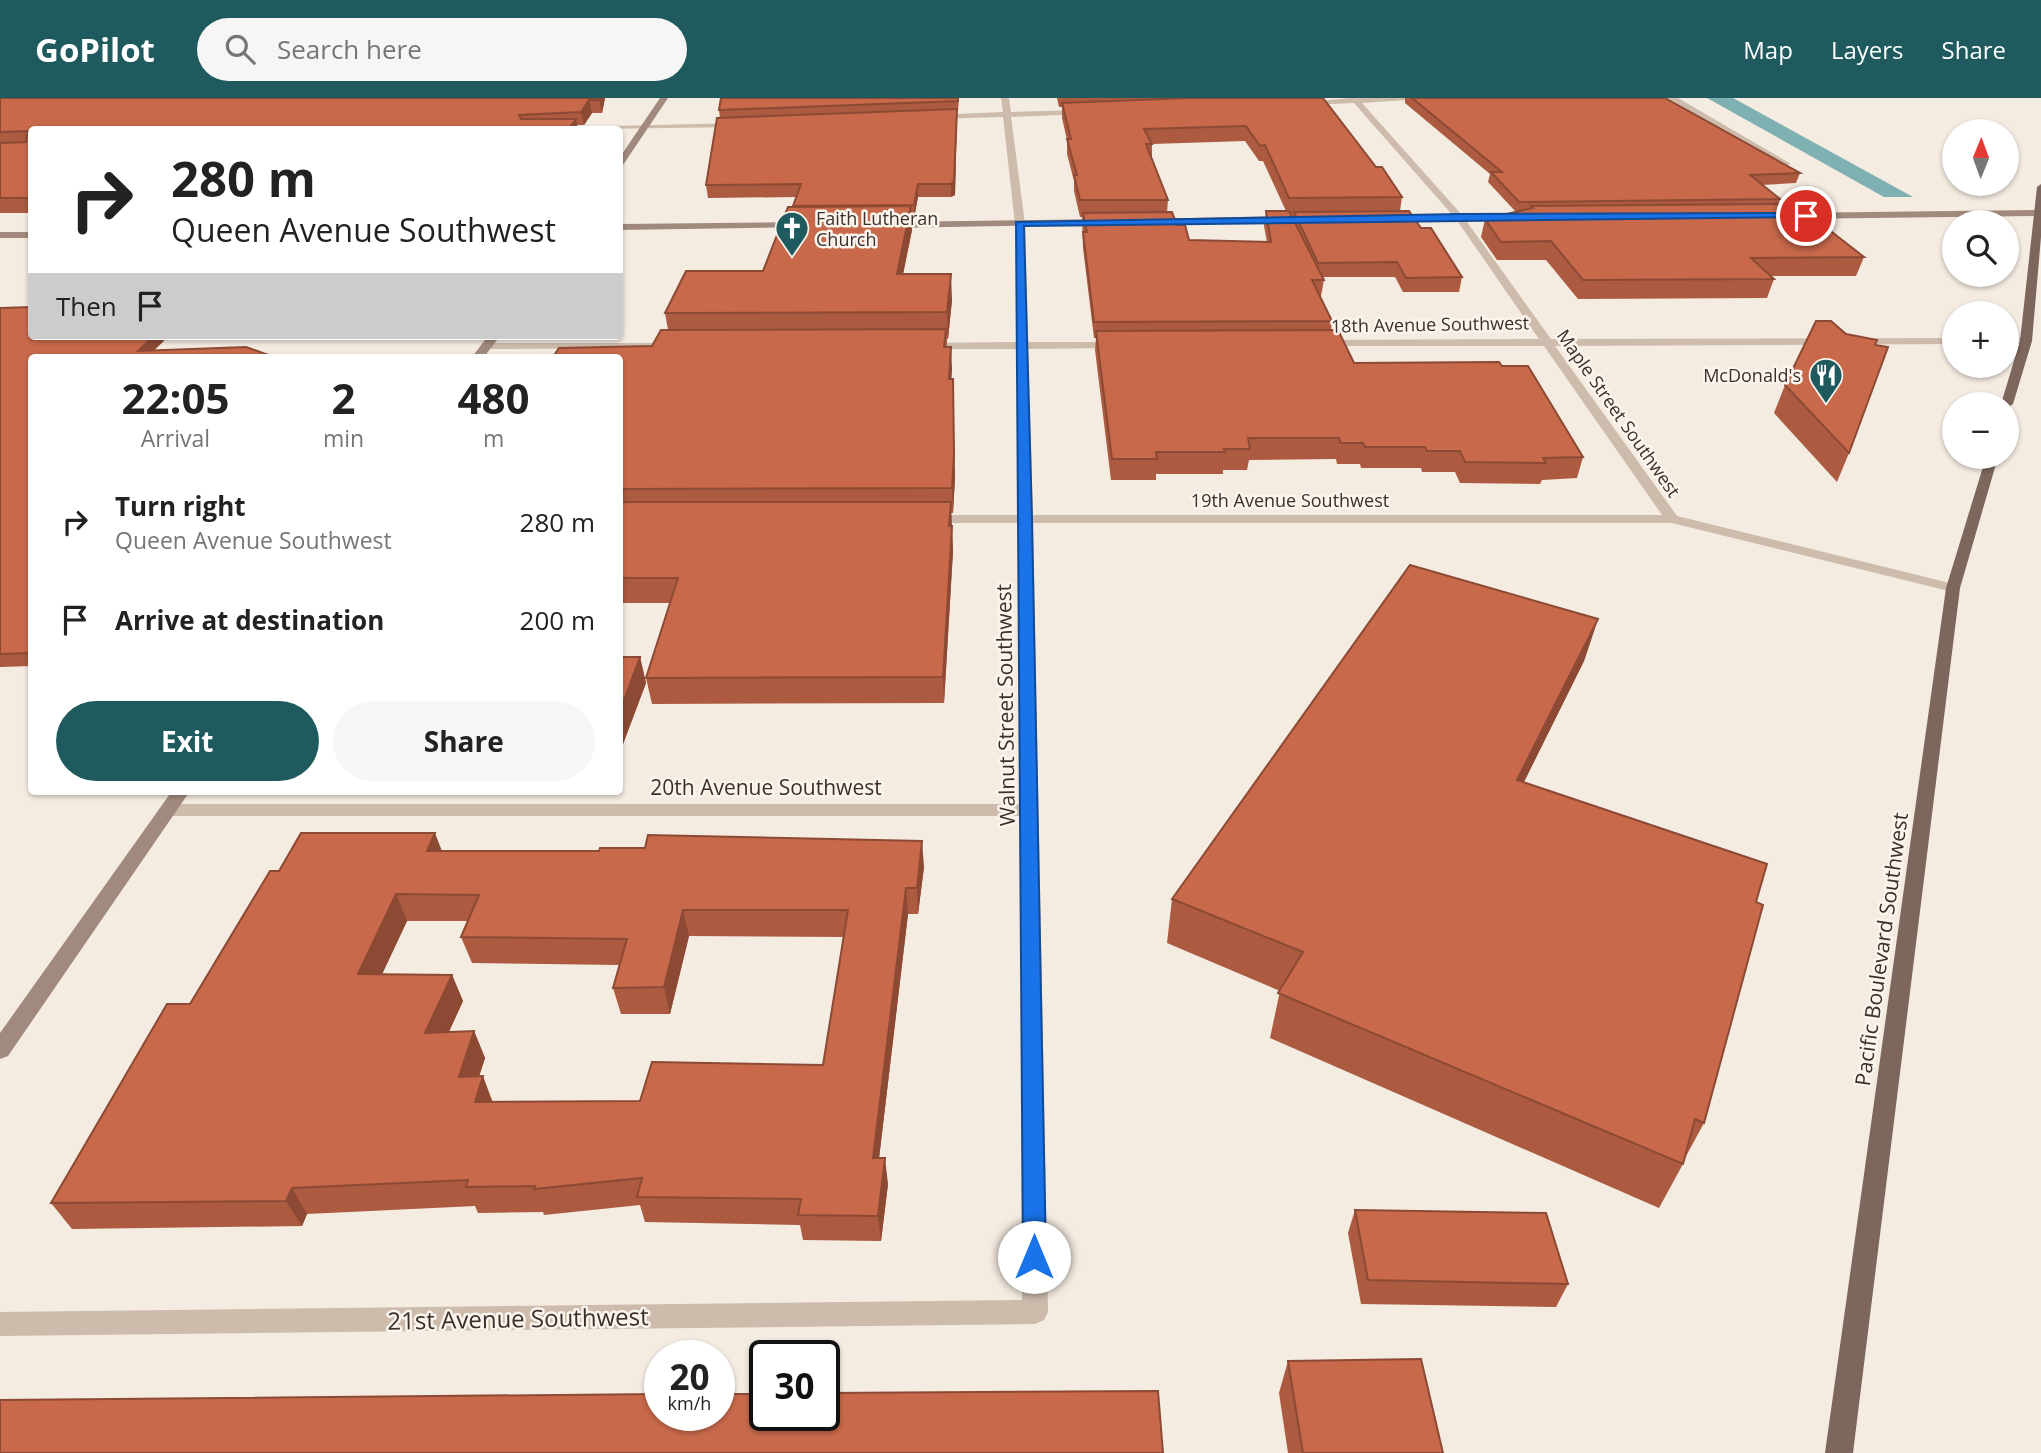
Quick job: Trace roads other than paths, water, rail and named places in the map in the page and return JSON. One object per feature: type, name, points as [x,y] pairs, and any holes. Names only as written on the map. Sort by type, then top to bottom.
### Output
[{"type":"main road","points":[[623,158],[664,98]]},
{"type":"main road","points":[[2011,392],[2026,341],[2041,187]]},
{"type":"main road","points":[[1772,216],[2039,213]]},
{"type":"main road","points":[[1377,218],[1535,217]]},
{"type":"main road","points":[[1143,222],[1294,219]]},
{"type":"main road","points":[[882,225],[1116,222]]},
{"type":"main road","points":[[623,227],[813,225]]},
{"type":"main road","points":[[0,235],[28,235]]},
{"type":"main road","name":"Pacific Boulevard Southwest","points":[[1839,1453],[1953,588],[1988,469]]},
{"type":"main road","points":[[0,1050],[178,795]]},
{"type":"street","points":[[1290,104],[1354,99],[1433,98]]},
{"type":"street","points":[[1672,98],[1787,164]]},
{"type":"street","name":"Maple Street Southwest","points":[[1354,99],[1459,217],[1672,519]]},
{"type":"street","points":[[927,118],[1006,106],[1089,112]]},
{"type":"street","name":"Walnut Street Southwest","points":[[1006,106],[1020,224],[1035,1312]]},
{"type":"street","points":[[623,127],[744,124]]},
{"type":"street","points":[[490,341],[693,346]]},
{"type":"street","name":"18th Avenue Southwest","points":[[1312,343],[1942,341]]},
{"type":"street","points":[[2019,341],[2026,341]]},
{"type":"street","points":[[912,346],[1132,345]]},
{"type":"street","name":"19th Avenue Southwest","points":[[918,519],[1672,519],[1953,588]]},
{"type":"street","name":"20th Avenue Southwest","points":[[167,810],[1029,810]]},
{"type":"street","name":"21st Avenue Southwest","points":[[0,1324],[1035,1312]]},
{"type":"water","points":[[1707,98],[1733,98],[1913,197],[1884,197]]},
{"type":"place","name":"Faith Lutheran Church","points":[[792,258]]},
{"type":"place","name":"McDonald's","points":[[1826,405]]}]
